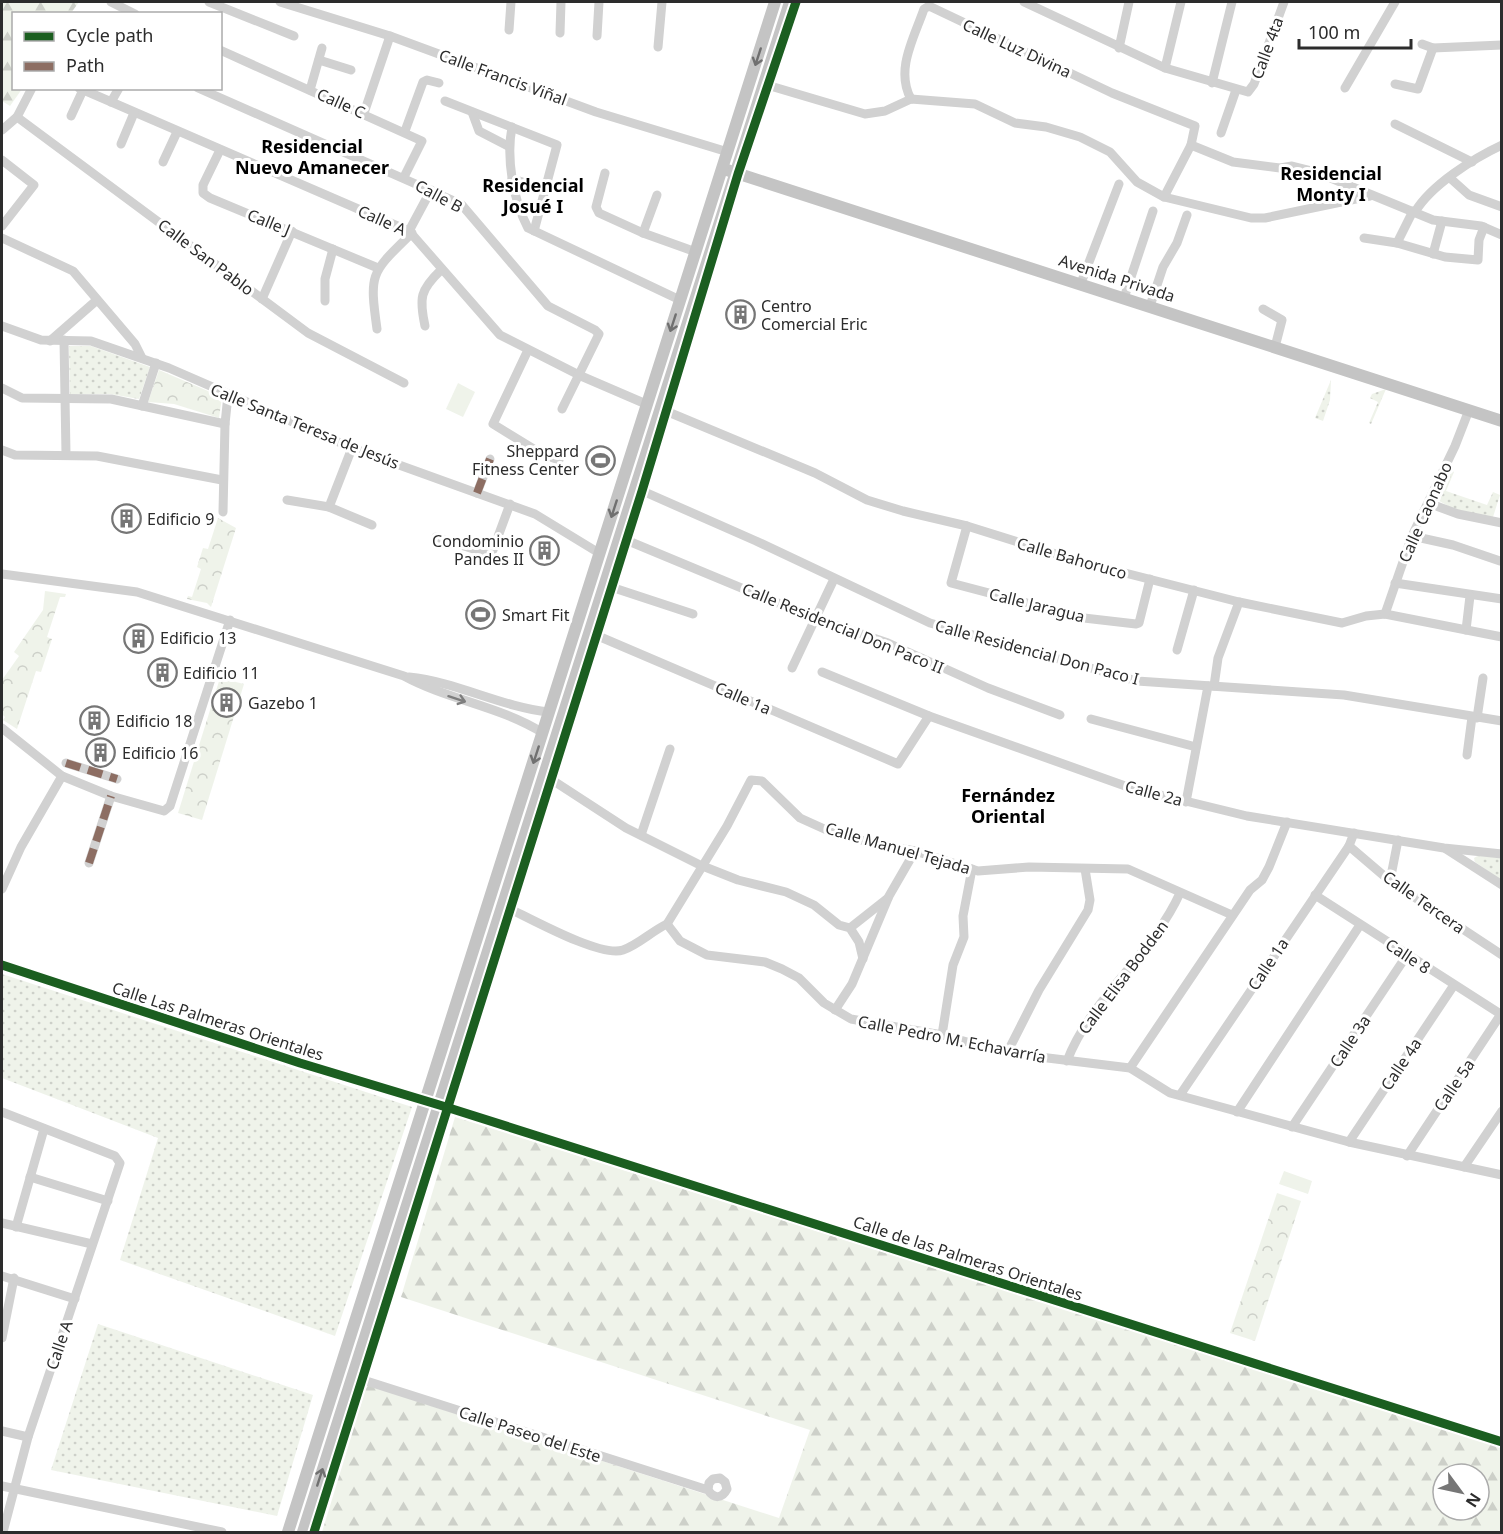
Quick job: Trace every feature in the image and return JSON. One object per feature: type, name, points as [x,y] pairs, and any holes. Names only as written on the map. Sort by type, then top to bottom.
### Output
[{"type":"main road","points":[[288,1533],[646,404],[696,252],[731,172],[728,152],[776,2]]},
{"type":"main road","points":[[303,1533],[357,1378],[593,634],[663,409],[731,172],[790,2]]},
{"type":"main road","name":"Avenida Privada","points":[[731,172],[1081,283],[1502,422]]},
{"type":"street","points":[[111,2],[131,12]]},
{"type":"street","name":"Calle Francis Viñal","points":[[280,2],[390,36],[596,112],[728,152]]},
{"type":"street","points":[[509,30],[511,2]]},
{"type":"street","points":[[560,33],[561,2]]},
{"type":"street","points":[[597,36],[599,2]]},
{"type":"street","points":[[658,47],[662,2]]},
{"type":"street","points":[[731,172],[767,85],[796,2]]},
{"type":"street","points":[[1023,2],[1165,68],[1236,90],[1221,133]]},
{"type":"street","points":[[1119,48],[1130,2]]},
{"type":"street","points":[[1165,68],[1181,2]]},
{"type":"street","points":[[1212,83],[1232,2]]},
{"type":"street","name":"Calle 4ta","points":[[1236,90],[1248,92],[1254,84],[1284,2]]},
{"type":"street","points":[[1345,88],[1395,2]]},
{"type":"street","points":[[215,5],[294,36]]},
{"type":"street","name":"Calle Luz Divina","points":[[911,99],[905,85],[904,71],[924,9],[929,6],[1112,93],[1196,129],[1191,145]]},
{"type":"street","points":[[364,113],[390,36]]},
{"type":"street","points":[[1422,44],[1433,48],[1502,45]]},
{"type":"street","points":[[310,90],[322,48]]},
{"type":"street","points":[[1395,84],[1418,89],[1433,48]]},
{"type":"street","name":"Calle C","points":[[222,51],[405,131],[422,141],[423,144],[404,177]]},
{"type":"street","points":[[319,60],[351,70]]},
{"type":"street","points":[[405,131],[423,82],[427,80],[439,83]]},
{"type":"street","points":[[767,85],[865,114],[885,111],[911,99],[975,104],[1016,123],[1046,127],[1080,137],[1110,153],[1137,182],[1164,197],[1258,218],[1370,196]]},
{"type":"street","points":[[2,130],[17,117],[31,90]]},
{"type":"street","points":[[71,116],[81,90]]},
{"type":"street","name":"Calle A","points":[[83,90],[134,114],[410,232],[500,335],[646,404]]},
{"type":"street","points":[[111,102],[118,90]]},
{"type":"street","name":"Calle B","points":[[203,90],[461,204],[548,306],[596,330],[599,334],[581,375],[562,409]]},
{"type":"street","points":[[445,101],[555,143],[558,148],[534,231]]},
{"type":"street","points":[[472,112],[479,131],[508,146]]},
{"type":"street","points":[[120,144],[134,114]]},
{"type":"street","name":"Calle San Pablo","points":[[17,117],[262,299],[331,347],[404,382]]},
{"type":"street","points":[[1395,124],[1472,162]]},
{"type":"street","points":[[512,127],[508,146],[512,179],[526,225],[534,231],[680,300]]},
{"type":"street","points":[[163,162],[177,132]]},
{"type":"street","points":[[1164,197],[1191,145],[1233,162],[1280,168],[1292,166],[1316,172],[1370,196],[1442,221],[1484,227],[1502,235]]},
{"type":"street","points":[[1397,243],[1421,202],[1472,162],[1502,145]]},
{"type":"street","name":"Calle J","points":[[220,150],[203,185],[203,193],[210,198],[378,268]]},
{"type":"street","points":[[2,160],[34,185],[2,226]]},
{"type":"street","points":[[605,173],[597,211],[643,233],[696,252]]},
{"type":"street","points":[[1450,178],[1469,195],[1502,207]]},
{"type":"street","points":[[512,179],[545,188]]},
{"type":"street","points":[[1081,283],[1119,184]]},
{"type":"street","points":[[377,329],[372,291],[378,268],[410,232],[431,190]]},
{"type":"street","points":[[643,233],[657,195]]},
{"type":"street","points":[[1124,298],[1153,211]]},
{"type":"street","points":[[1150,306],[1160,275],[1177,243],[1187,215]]},
{"type":"street","points":[[1433,254],[1442,221]]},
{"type":"street","points":[[1364,238],[1397,243],[1433,254],[1478,260],[1479,240],[1484,227]]},
{"type":"street","points":[[262,299],[292,231]]},
{"type":"street","points":[[2,238],[73,271],[135,344],[142,358]]},
{"type":"street","points":[[325,301],[325,279],[333,249]]},
{"type":"street","points":[[425,326],[422,294],[425,285],[441,270]]},
{"type":"street","points":[[50,340],[97,300]]},
{"type":"street","points":[[1263,309],[1282,320],[1275,347]]},
{"type":"street","name":"Calle Santa Teresa de Jesús","points":[[2,326],[30,338],[91,341],[156,363],[352,448],[535,514],[599,553]]},
{"type":"street","points":[[64,340],[66,454]]},
{"type":"street","points":[[528,350],[493,424],[542,454],[559,460]]},
{"type":"street","points":[[142,406],[156,363]]},
{"type":"street","points":[[2,388],[22,398],[111,399],[225,424]]},
{"type":"street","points":[[223,512],[222,480],[228,395]]},
{"type":"street","name":"Calle Bahoruco","points":[[663,409],[815,473],[867,500],[967,526],[1078,561],[1239,602],[1342,623],[1366,616],[1385,614],[1502,637]]},
{"type":"street","name":"Calle Caonabo","points":[[1385,614],[1412,536],[1468,410]]},
{"type":"street","points":[[329,507],[352,448]]},
{"type":"street","points":[[2,450],[15,455],[66,454],[106,458],[222,480]]},
{"type":"street","points":[[477,493],[490,459]]},
{"type":"street","points":[[593,634],[626,540],[638,490]]},
{"type":"street","name":"Calle Residencial Don Paco I","points":[[638,490],[756,540],[924,621],[1137,681],[1344,695],[1502,721]]},
{"type":"street","points":[[287,500],[329,507],[372,525]]},
{"type":"street","points":[[1428,502],[1458,514],[1502,523]]},
{"type":"street","points":[[436,537],[489,554],[493,550],[510,504]]},
{"type":"street","name":"Calle Jaragua","points":[[967,526],[951,583],[1084,618],[1136,624],[1150,579]]},
{"type":"street","points":[[1412,536],[1453,545],[1500,561]]},
{"type":"street","name":"Calle Residencial Don Paco II","points":[[626,540],[816,618],[888,643],[988,688],[1060,715]]},
{"type":"street","points":[[2,574],[137,592],[404,676],[428,689],[522,720],[543,733]]},
{"type":"street","points":[[792,668],[834,579]]},
{"type":"street","points":[[1395,583],[1502,599]]},
{"type":"street","points":[[611,587],[693,614]]},
{"type":"street","points":[[1177,650],[1194,590]]},
{"type":"street","points":[[1466,630],[1470,596]]},
{"type":"street","points":[[1186,802],[1196,747],[1218,658],[1239,602]]},
{"type":"street","points":[[2,728],[62,776],[111,796],[164,811],[170,806],[230,620]]},
{"type":"street","name":"Calle 1a","points":[[593,634],[898,764],[929,716]]},
{"type":"street","name":"Calle 2a","points":[[822,672],[929,716],[1128,787],[1186,802],[1287,822],[1444,848],[1502,854]]},
{"type":"street","points":[[404,676],[431,679],[524,710],[549,712]]},
{"type":"street","points":[[1467,755],[1483,678]]},
{"type":"street","points":[[428,689],[431,679]]},
{"type":"street","points":[[1091,719],[1196,747]]},
{"type":"street","points":[[641,835],[670,749]]},
{"type":"street","points":[[66,763],[117,779]]},
{"type":"street","points":[[2,890],[21,847],[62,776]]},
{"type":"street","points":[[547,777],[641,835],[700,865],[738,880],[786,892],[814,905],[839,925],[850,928],[859,942],[863,959]]},
{"type":"street","name":"Calle Manuel Tejada","points":[[700,865],[727,826],[751,780],[762,781],[800,818],[831,832],[915,851],[964,865],[972,870],[1128,869],[1232,915]]},
{"type":"street","points":[[89,863],[111,796]]},
{"type":"street","points":[[1130,1068],[1232,915],[1250,890],[1262,880],[1287,822]]},
{"type":"street","name":"Calle 1a","points":[[1180,1095],[1349,846],[1354,833]]},
{"type":"street","points":[[1390,881],[1398,840]]},
{"type":"street","name":"Calle Tercera","points":[[1349,846],[1390,881],[1502,955]]},
{"type":"street","points":[[1444,848],[1502,885]]},
{"type":"street","points":[[835,1010],[852,984],[889,896],[915,851]]},
{"type":"street","points":[[505,907],[592,947],[611,953],[625,950],[667,924],[700,865]]},
{"type":"street","points":[[1007,1053],[1040,990],[1088,910],[1090,900],[1085,869]]},
{"type":"street","points":[[942,1035],[954,965],[964,937],[963,916],[972,870]]},
{"type":"street","name":"Calle Elisa Bodden","points":[[1067,1061],[1078,1036],[1153,940],[1171,914],[1180,893]]},
{"type":"street","name":"Calle 8","points":[[1315,895],[1501,1015]]},
{"type":"street","points":[[850,928],[889,896]]},
{"type":"street","name":"Calle Pedro M. Echavarría","points":[[667,924],[680,941],[707,956],[765,962],[782,969],[799,978],[835,1010],[851,1019],[942,1035],[1007,1053],[1130,1068],[1161,1089],[1237,1112],[1407,1156],[1502,1174]]},
{"type":"street","points":[[1237,1112],[1360,925]]},
{"type":"street","name":"Calle 3a","points":[[1292,1127],[1407,955]]},
{"type":"street","name":"Calle Las Palmeras Orientales","points":[[2,965],[111,1003],[426,1102]]},
{"type":"street","name":"Calle 4a","points":[[1349,1142],[1454,986]]},
{"type":"street","name":"Calle 5a","points":[[1407,1156],[1501,1015]]},
{"type":"street","name":"Calle de las Palmeras Orientales","points":[[426,1102],[1502,1442]]},
{"type":"street","points":[[1464,1167],[1502,1111]]},
{"type":"street","points":[[2,1112],[44,1129],[16,1227]]},
{"type":"street","name":"Calle A","points":[[3,1533],[28,1437],[120,1163],[119,1159],[44,1129]]},
{"type":"street","points":[[30,1177],[108,1201]]},
{"type":"street","points":[[2,1223],[92,1244]]},
{"type":"street","points":[[2,1275],[75,1299]]},
{"type":"street","points":[[2,1331],[14,1278]]},
{"type":"street","points":[[314,1533],[357,1378]]},
{"type":"street","name":"Calle Paseo del Este","points":[[357,1378],[708,1490]]},
{"type":"street","points":[[2,1431],[28,1437]]},
{"type":"street","points":[[2,1486],[198,1530],[222,1533]]},
{"type":"green space","points":[[2,2],[79,2],[72,12],[12,12],[12,90],[21,90],[10,106],[2,101]]},
{"type":"green space","points":[[69,346],[91,346],[150,367],[139,399],[110,394],[70,394]]},
{"type":"green space","points":[[159,370],[222,397],[219,418],[174,404],[148,402]]},
{"type":"green space","points":[[1331,380],[1330,400],[1323,421],[1315,418]]},
{"type":"green space","points":[[458,383],[475,392],[463,417],[446,409]]},
{"type":"green space","points":[[1386,389],[1371,424],[1369,423],[1378,402],[1370,398],[1372,394]]},
{"type":"green space","points":[[1448,469],[1454,472],[1446,491],[1487,505],[1493,492],[1500,495],[1493,517],[1457,511],[1434,498]]},
{"type":"green space","points":[[218,518],[236,528],[211,607],[207,603],[187,599],[188,596],[192,597],[201,569],[197,567],[203,548],[208,549]]},
{"type":"green space","points":[[45,591],[66,594],[65,597],[60,597],[47,637],[52,639],[41,672],[36,671],[17,729],[3,720],[5,717],[2,714],[2,680],[19,656],[14,652],[43,610]]},
{"type":"green space","points":[[220,678],[244,684],[202,820],[178,813]]},
{"type":"green space","points":[[1479,855],[1501,858],[1501,880],[1475,862],[1474,858]]},
{"type":"green space","points":[[2,974],[412,1107],[335,1336],[120,1260],[158,1138],[2,1078]]},
{"type":"green space","points":[[455,1117],[1501,1447],[1501,1532],[322,1532],[367,1385],[779,1518],[810,1430],[401,1297]]},
{"type":"green space","points":[[1284,1171],[1312,1181],[1308,1194],[1279,1184]]},
{"type":"green space","points":[[1277,1193],[1301,1201],[1255,1341],[1230,1333]]},
{"type":"green space","points":[[98,1324],[313,1395],[277,1516],[51,1470]]},
{"type":"marked path","points":[[477,493],[490,459]]},
{"type":"marked path","points":[[66,763],[117,779]]},
{"type":"marked path","points":[[89,863],[111,796]]},
{"type":"cycle path","points":[[314,1532],[642,491],[738,174],[796,2]]},
{"type":"cycle path","points":[[2,965],[300,1063],[446,1107],[1502,1442]]},
{"type":"place","name":"Centro Comercial Eric","points":[[740,315]]},
{"type":"place","name":"Sheppard Fitness Center","points":[[600,460]]},
{"type":"place","name":"Edificio 9","points":[[126,519]]},
{"type":"place","name":"Condominio Pandes II","points":[[545,550]]},
{"type":"place","name":"Smart Fit","points":[[481,615]]},
{"type":"place","name":"Edificio 13","points":[[139,638]]},
{"type":"place","name":"Edificio 11","points":[[162,673]]},
{"type":"place","name":"Gazebo 1","points":[[227,703]]},
{"type":"place","name":"Edificio 18","points":[[95,721]]},
{"type":"place","name":"Edificio 16","points":[[101,753]]},
{"type":"district","name":"Residencial Nuevo Amanecer","points":[[312,157]]},
{"type":"district","name":"Residencial Monty I","points":[[1331,184]]},
{"type":"district","name":"Residencial Josué I","points":[[533,196]]},
{"type":"district","name":"Fernández Oriental","points":[[1008,806]]}]
